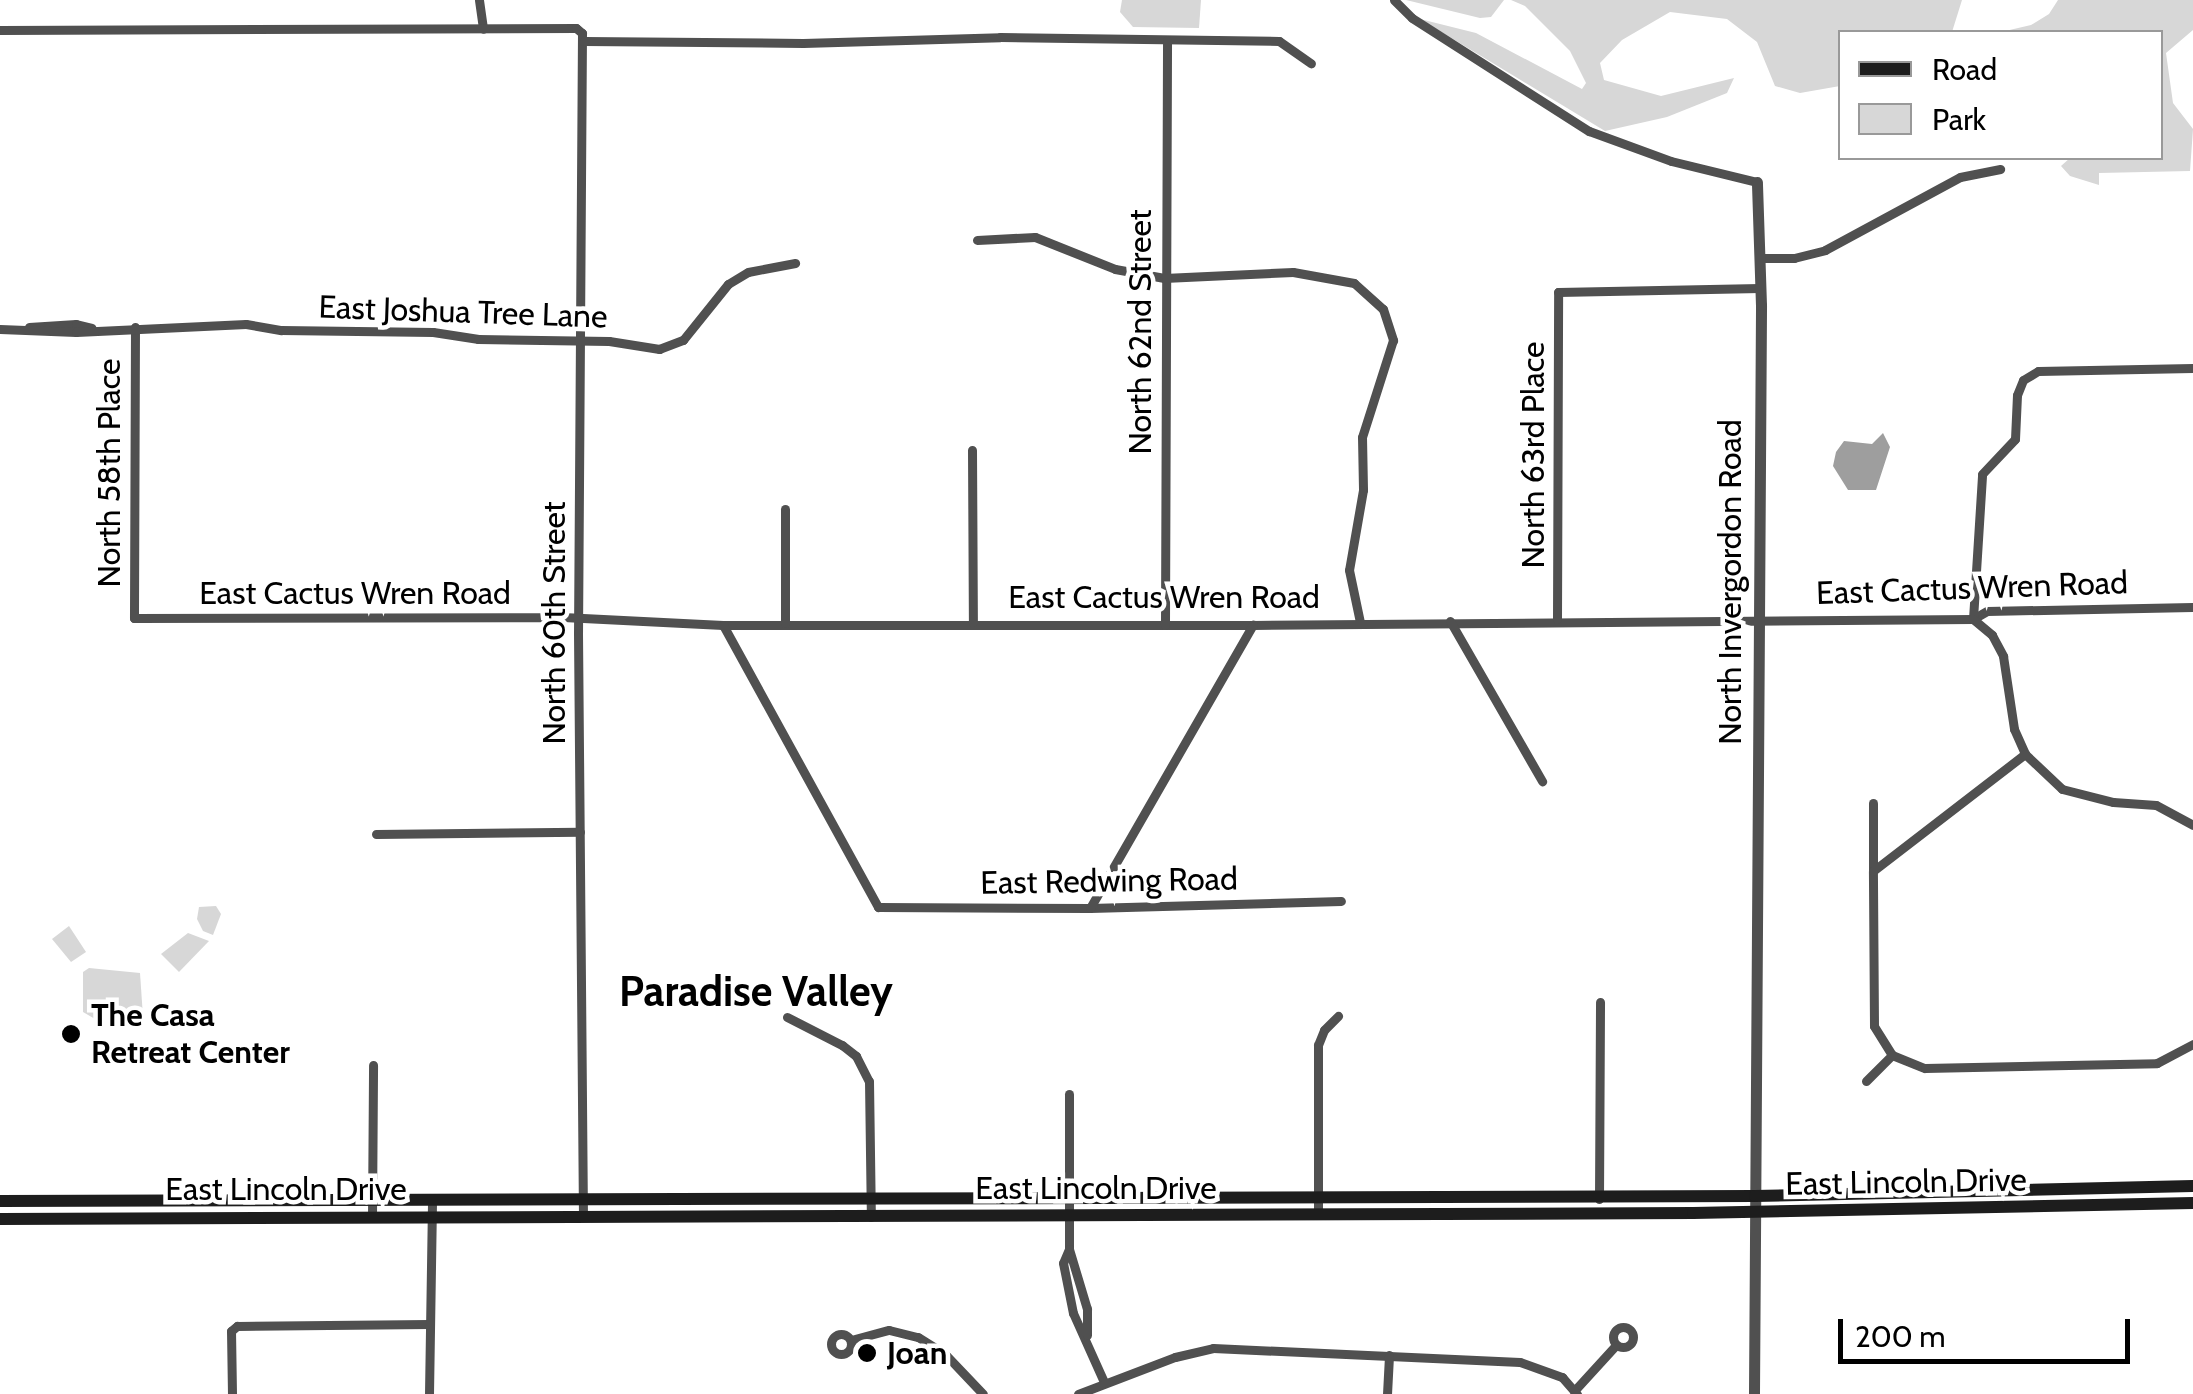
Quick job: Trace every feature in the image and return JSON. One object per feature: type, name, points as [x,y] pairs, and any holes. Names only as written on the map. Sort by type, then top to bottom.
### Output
[{"type":"main road","name":"East Lincoln Drive","points":[[0,1202],[1755,1196],[2193,1186]]},
{"type":"main road","points":[[2129,1188],[2130,1204]]},
{"type":"main road","points":[[1925,1193],[1926,1209]]},
{"type":"main road","points":[[712,1200],[712,1217]]},
{"type":"main road","name":"East Lincoln Drive","points":[[0,1218],[1318,1215],[2193,1203]]},
{"type":"street","points":[[478,0],[484,29]]},
{"type":"street","name":"North Invergordon Road","points":[[1394,0],[1412,18],[1589,131],[1671,161],[1758,182],[1754,1394]]},
{"type":"street","points":[[0,30],[484,29],[582,36],[1279,42],[1312,63]]},
{"type":"street","name":"North 60th Street","points":[[582,36],[578,620],[583,1216]]},
{"type":"street","name":"North 62nd Street","points":[[1165,624],[1167,40]]},
{"type":"street","points":[[1760,258],[1811,256],[1960,177],[2000,169]]},
{"type":"street","points":[[977,240],[1035,238],[1115,269],[1164,278],[1293,272],[1354,282],[1383,309],[1393,340],[1362,437],[1364,490],[1349,570],[1360,622]]},
{"type":"street","name":"East Joshua Tree Lane","points":[[0,330],[76,324],[95,328],[246,324],[281,330],[434,332],[478,339],[580,340],[659,349],[672,346],[692,330],[728,284],[748,272],[795,263]]},
{"type":"street","name":"North 63rd Place","points":[[1557,619],[1558,292],[1760,288]]},
{"type":"street","name":"North 58th Place","points":[[134,618],[135,327]]},
{"type":"street","points":[[2193,368],[2038,372],[2023,380],[2017,396],[2015,439],[1982,474],[1973,619],[1992,635],[2002,656],[2014,729],[2025,754],[2062,788],[2113,802],[2156,805],[2193,823]]},
{"type":"street","points":[[972,450],[973,622]]},
{"type":"street","points":[[785,509],[785,623]]},
{"type":"street","name":"East Cactus Wren Road","points":[[134,618],[578,620],[724,625],[1253,624],[1973,619],[1987,612],[2193,607]]},
{"type":"street","points":[[1450,621],[1542,781]]},
{"type":"street","points":[[1090,908],[1253,624]]},
{"type":"street","name":"East Redwing Road","points":[[724,625],[878,907],[1090,908],[1341,902]]},
{"type":"street","points":[[1873,871],[2025,754]]},
{"type":"street","points":[[1873,803],[1874,1026],[1892,1055],[1925,1068],[2157,1063],[2193,1044]]},
{"type":"street","points":[[376,834],[580,832]]},
{"type":"street","points":[[1599,1213],[1600,1002]]},
{"type":"street","points":[[787,1016],[842,1045],[863,1067],[871,1094],[870,1217]]},
{"type":"street","points":[[1318,1215],[1318,1046],[1324,1030],[1338,1016]]},
{"type":"street","points":[[1866,1081],[1892,1055]]},
{"type":"street","points":[[372,1065],[372,1216]]},
{"type":"street","points":[[1070,1094],[1069,1248],[1063,1263],[1073,1312],[1087,1336],[1104,1382]]},
{"type":"street","points":[[429,1394],[432,1200]]},
{"type":"street","points":[[232,1394],[232,1331],[237,1326],[430,1324]]},
{"type":"street","points":[[851,1340],[889,1330],[918,1337],[945,1354],[982,1394]]},
{"type":"street","points":[[1078,1394],[1213,1348],[1520,1362],[1562,1377],[1576,1392],[1616,1345]]},
{"type":"street","points":[[1386,1394],[1389,1355]]},
{"type":"green space","points":[[1122,0],[1201,0],[1199,28],[1133,27],[1120,12]]},
{"type":"green space","points":[[1406,0],[1504,0],[1491,17],[1480,18]]},
{"type":"green space","points":[[1511,0],[1962,0],[1953,30],[1838,30],[1838,86],[1800,93],[1775,86],[1757,42],[1727,19],[1670,12],[1622,40],[1600,63],[1604,80],[1661,96],[1734,78],[1727,93],[1667,117],[1605,131],[1420,19],[1476,33],[1582,89],[1586,83],[1570,51],[1525,6]]},
{"type":"green space","points":[[2058,0],[2193,0],[2193,30],[2166,53],[2173,103],[2193,129],[2190,171],[2099,173],[2099,185],[2070,176],[2061,166],[2068,160],[2163,160],[2163,30],[2010,30],[2031,25],[2049,14]]},
{"type":"green space","points":[[216,906],[221,914],[213,935],[203,931],[197,919],[199,907]]},
{"type":"green space","points":[[69,926],[86,952],[71,962],[52,939]]},
{"type":"green space","points":[[188,933],[209,941],[179,972],[161,954]]},
{"type":"green space","points":[[89,968],[140,973],[143,1017],[95,1019],[83,1012],[83,972]]},
{"type":"shaded area","points":[[1883,433],[1890,447],[1876,490],[1848,490],[1833,466],[1836,452],[1844,441],[1872,444]]},
{"type":"place","name":"The Casa Retreat Center","points":[[71,1034]]},
{"type":"place","name":"Joan","points":[[867,1353]]},
{"type":"district","name":"Paradise Valley","points":[[756,991]]}]
